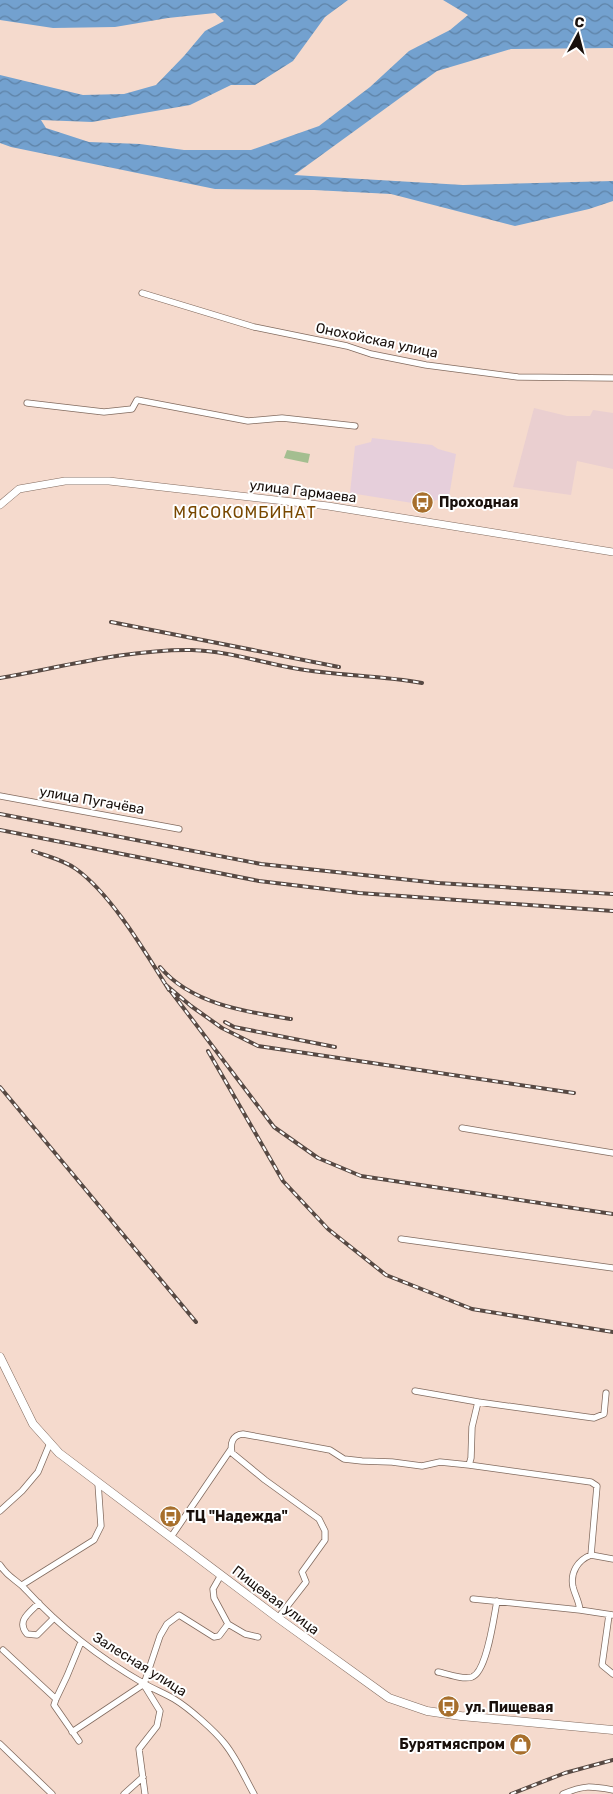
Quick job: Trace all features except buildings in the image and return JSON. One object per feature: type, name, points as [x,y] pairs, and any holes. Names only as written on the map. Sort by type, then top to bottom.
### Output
[{"type":"main road","name":"Пищевая улица","points":[[0,1357],[33,1424],[59,1453],[278,1618],[389,1698],[427,1711],[461,1716],[613,1730]]},
{"type":"street","name":"Онохойская улица","points":[[142,293],[254,327],[347,346],[371,354],[426,365],[518,377],[613,378]]},
{"type":"street","points":[[27,403],[104,412],[132,409],[137,400],[248,421],[282,418],[355,426]]},
{"type":"street","name":"улица Гармаева","points":[[0,505],[19,489],[65,481],[109,481],[328,506],[613,552]]},
{"type":"street","name":"улица Пугачёва","points":[[0,796],[179,829]]},
{"type":"street","points":[[462,1128],[613,1153]]},
{"type":"street","points":[[401,1239],[613,1268]]},
{"type":"street","points":[[415,1391],[594,1418],[604,1414],[606,1394]]},
{"type":"street","points":[[469,1465],[472,1427],[478,1402]]},
{"type":"street","points":[[278,1618],[306,1582],[302,1572],[324,1540],[325,1531],[319,1519],[232,1454],[231,1444],[238,1434],[330,1450],[344,1459],[422,1466],[440,1462],[591,1482],[597,1486],[591,1555]]},
{"type":"street","points":[[0,1511],[22,1491],[38,1472],[50,1443]]},
{"type":"street","points":[[171,1537],[231,1449]]},
{"type":"street","points":[[22,1585],[94,1540],[101,1526],[98,1483]]},
{"type":"street","points":[[580,1610],[579,1600],[572,1586],[572,1579],[574,1571],[582,1558],[591,1555],[613,1559]]},
{"type":"street","name":"Залесная улица","points":[[0,1565],[12,1580],[22,1585],[81,1642],[144,1684],[175,1700],[204,1723],[226,1745],[254,1794]]},
{"type":"street","points":[[221,1575],[214,1589],[214,1598],[228,1624],[245,1634],[258,1637]]},
{"type":"street","points":[[473,1599],[611,1615],[602,1665],[613,1674]]},
{"type":"street","points":[[438,1672],[465,1678],[476,1675],[488,1650],[497,1601]]},
{"type":"street","points":[[39,1603],[22,1624],[22,1628],[27,1634],[37,1635],[54,1618]]},
{"type":"street","points":[[72,1732],[144,1684],[160,1636],[167,1624],[179,1615],[214,1637],[218,1636],[228,1624]]},
{"type":"street","points":[[79,1741],[54,1705],[81,1642]]},
{"type":"street","points":[[3,1650],[56,1698]]},
{"type":"street","points":[[144,1684],[160,1711],[157,1726],[139,1749],[145,1794]]},
{"type":"street","points":[[0,1744],[52,1794]]},
{"type":"street","points":[[124,1794],[143,1778]]},
{"type":"street","points":[[563,1794],[580,1787],[592,1786],[613,1790]]},
{"type":"shaded area","points":[[534,408],[567,416],[590,416],[593,410],[613,413],[613,469],[577,461],[571,495],[513,487]]},
{"type":"shaded area","points":[[372,438],[432,445],[438,449],[456,454],[449,497],[433,501],[431,506],[350,493],[355,446],[371,442]]},
{"type":"green space","points":[[287,450],[310,454],[308,463],[284,458]]},
{"type":"water","points":[[0,0],[348,0],[325,17],[293,61],[255,85],[231,85],[190,105],[92,122],[41,120],[46,128],[89,142],[140,144],[184,150],[251,150],[319,126],[370,87],[409,51],[450,30],[468,15],[443,0],[613,0],[613,48],[511,49],[437,71],[294,175],[463,185],[613,181],[613,201],[589,209],[515,226],[391,194],[314,190],[215,189],[11,147],[0,143],[0,75],[83,95],[124,94],[156,85],[205,31],[224,21],[215,13],[168,18],[115,27],[53,28],[0,20]]},
{"type":"railway","points":[[111,622],[339,667]]},
{"type":"railway","points":[[0,678],[144,652],[192,650],[230,655],[309,671],[390,678],[422,683]]},
{"type":"railway","points":[[0,814],[261,864],[438,883],[613,894]]},
{"type":"railway","points":[[0,830],[259,881],[359,893],[613,911]]},
{"type":"railway","points":[[33,851],[66,863],[89,880],[127,925],[169,990]]},
{"type":"railway","points":[[160,967],[173,980],[203,998],[238,1009],[291,1019]]},
{"type":"railway","points":[[574,1093],[258,1046],[222,1028],[166,985],[274,1127],[318,1158],[361,1176],[613,1214]]},
{"type":"railway","points":[[225,1022],[234,1027],[335,1047]]},
{"type":"railway","points":[[208,1051],[283,1181],[328,1229],[386,1275],[472,1309],[613,1332]]},
{"type":"railway","points":[[0,1087],[196,1322]]},
{"type":"railway","points":[[511,1794],[565,1773],[613,1760]]},
{"type":"place","name":"Проходная","points":[[423,502]]},
{"type":"place","name":"ТЦ \"Надежда\"","points":[[170,1516]]},
{"type":"place","name":"ул. Пищевая","points":[[449,1707]]},
{"type":"place","name":"Бурятмяспром","points":[[521,1744]]},
{"type":"district","name":"МЯСОКОМБИНАТ","points":[[245,512]]}]
